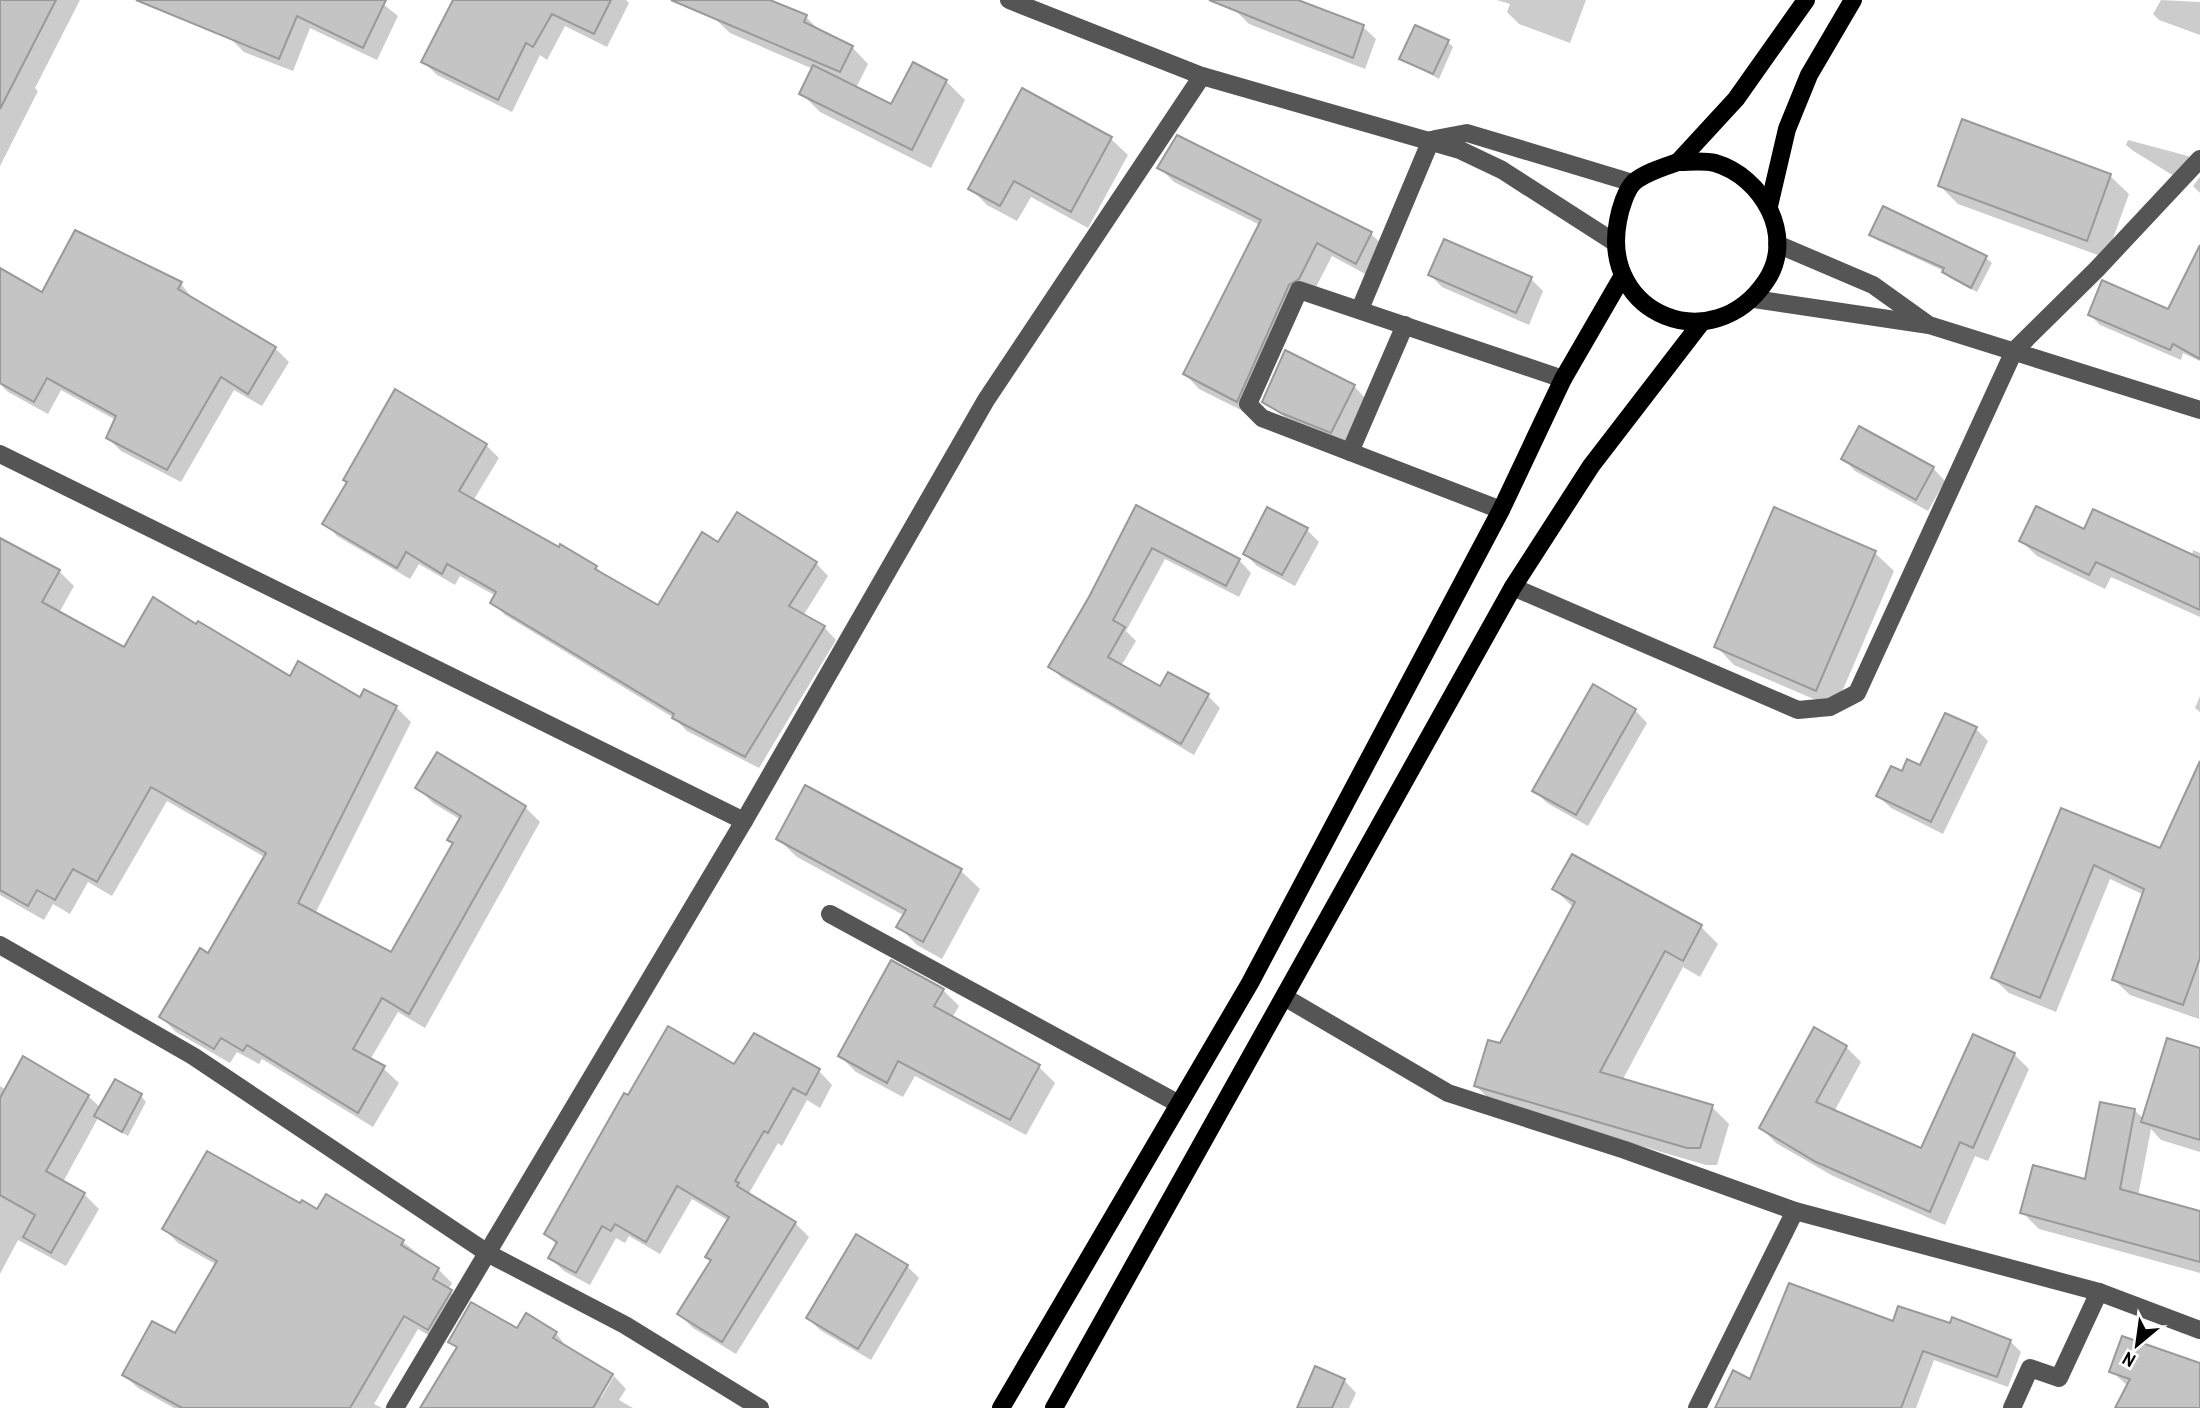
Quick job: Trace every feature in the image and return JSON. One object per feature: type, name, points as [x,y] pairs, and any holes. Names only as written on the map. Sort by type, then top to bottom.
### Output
[{"type":"main road","points":[[1806,0],[1736,99],[1678,162],[1633,183],[1620,211],[1614,242],[1622,277],[1641,303],[1669,319],[1701,323],[1730,315],[1754,299],[1771,274],[1777,244],[1769,206],[1787,129],[1810,75],[1853,0]]},
{"type":"main road","points":[[1678,162],[1714,162],[1746,178],[1769,206]]},
{"type":"main road","points":[[1001,1408],[1250,983],[1501,510],[1563,379],[1622,277]]},
{"type":"main road","points":[[1054,1408],[1286,998],[1513,587],[1591,466],[1701,323]]},
{"type":"street","points":[[1010,0],[1202,76],[1461,150],[1502,170],[1614,242]]},
{"type":"street","points":[[396,1408],[744,821],[986,400],[1202,76]]},
{"type":"street","points":[[1431,140],[1467,133],[1633,183]]},
{"type":"street","points":[[1360,309],[1431,140]]},
{"type":"street","points":[[1513,587],[1798,710],[1830,707],[1857,693],[2014,351],[2097,270],[2200,159]]},
{"type":"street","points":[[1777,244],[1873,285],[1929,326]]},
{"type":"street","points":[[1501,510],[1262,418],[1248,404],[1299,290],[1563,379]]},
{"type":"street","points":[[1754,299],[1929,326],[2200,410]]},
{"type":"street","points":[[1350,452],[1405,325]]},
{"type":"street","points":[[0,454],[744,821]]},
{"type":"street","points":[[830,914],[1179,1104]]},
{"type":"street","points":[[0,945],[193,1056],[489,1254],[625,1325],[760,1408]]},
{"type":"street","points":[[1286,998],[1448,1093],[1625,1150],[1795,1212],[2099,1292],[2200,1330]]},
{"type":"street","points":[[1698,1408],[1795,1212]]},
{"type":"street","points":[[2012,1408],[2030,1368],[2059,1378],[2099,1292]]},
{"type":"building","points":[[0,0],[56,0],[0,109]]},
{"type":"building","points":[[136,0],[386,0],[363,48],[297,16],[279,59]]},
{"type":"building","points":[[453,0],[611,0],[594,34],[552,14],[533,47],[526,43],[498,100],[421,62]]},
{"type":"building","points":[[671,0],[770,0],[807,15],[804,22],[853,46],[840,72]]},
{"type":"building","points":[[1209,0],[1298,0],[1364,25],[1353,58]]},
{"type":"building","points":[[1415,25],[1449,40],[1433,74],[1399,59]]},
{"type":"building","points":[[913,62],[947,80],[912,150],[799,94],[813,65],[891,104]]},
{"type":"building","points":[[1022,88],[1112,137],[1071,212],[1014,181],[1000,206],[968,189]]},
{"type":"building","points":[[1962,119],[2111,174],[2087,241],[1938,186]]},
{"type":"building","points":[[1177,135],[1372,232],[1356,264],[1317,243],[1299,279],[1289,285],[1237,402],[1183,374],[1261,220],[1157,168]]},
{"type":"building","points":[[1883,206],[1987,256],[1971,288],[1942,272],[1944,268],[1869,235]]},
{"type":"building","points":[[75,230],[182,282],[178,289],[276,347],[248,394],[221,377],[167,470],[106,438],[116,416],[47,378],[34,402],[0,383],[0,268],[42,292]]},
{"type":"building","points":[[1444,239],[1532,277],[1516,313],[1428,275]]},
{"type":"building","points":[[2200,245],[2200,359],[2173,344],[2170,350],[2088,315],[2102,280],[2168,309]]},
{"type":"building","points":[[1285,350],[1355,385],[1331,433],[1281,413],[1262,402]]},
{"type":"building","points":[[395,389],[487,444],[459,491],[559,547],[560,544],[597,566],[595,569],[658,605],[702,532],[718,542],[737,512],[817,562],[789,606],[825,626],[745,757],[672,718],[674,714],[490,603],[496,592],[447,564],[442,574],[406,552],[397,568],[322,524],[347,482],[343,480]]},
{"type":"building","points":[[1859,426],[1934,467],[1916,500],[1841,459]]},
{"type":"building","points":[[1136,505],[1240,559],[1226,586],[1152,548],[1113,620],[1125,627],[1108,657],[1160,686],[1168,672],[1209,694],[1181,744],[1048,667],[1089,597]]},
{"type":"building","points":[[2036,506],[2084,529],[2093,509],[2200,558],[2200,610],[2096,562],[2089,575],[2019,541]]},
{"type":"building","points":[[1267,507],[1308,528],[1282,575],[1243,554]]},
{"type":"building","points":[[1774,507],[1876,551],[1816,691],[1714,647]]},
{"type":"building","points":[[0,538],[60,570],[42,602],[124,647],[153,597],[290,676],[298,661],[360,697],[364,689],[397,706],[298,903],[391,952],[453,843],[447,840],[461,816],[415,788],[437,752],[526,806],[409,1014],[382,998],[353,1049],[385,1066],[358,1113],[247,1045],[243,1051],[221,1038],[214,1049],[159,1017],[200,948],[208,953],[266,853],[151,787],[97,882],[73,869],[55,900],[37,890],[28,906],[0,890]]},
{"type":"building","points":[[1593,684],[1636,709],[1576,815],[1532,791]]},
{"type":"building","points":[[1945,713],[1977,727],[1931,822],[1876,796],[1891,766],[1902,771],[1907,759],[1920,765]]},
{"type":"building","points":[[2200,761],[2200,958],[2183,1005],[2112,980],[2144,889],[2094,865],[2040,998],[1991,978],[2061,808],[2160,848]]},
{"type":"building","points":[[805,785],[962,869],[923,942],[896,927],[906,910],[776,839]]},
{"type":"building","points":[[1572,854],[1702,925],[1683,961],[1665,951],[1600,1072],[1713,1105],[1700,1148],[1687,1148],[1474,1086],[1488,1040],[1500,1043],[1575,902],[1552,889]]},
{"type":"building","points":[[891,960],[944,989],[934,1006],[1040,1065],[1010,1120],[898,1061],[887,1083],[838,1056]]},
{"type":"building","points":[[668,1026],[734,1064],[754,1033],[820,1069],[806,1095],[793,1088],[768,1133],[764,1131],[735,1181],[739,1183],[737,1186],[796,1222],[722,1342],[677,1314],[711,1260],[705,1257],[729,1217],[677,1186],[646,1242],[615,1224],[611,1231],[602,1226],[576,1273],[548,1258],[557,1242],[544,1234],[624,1093],[628,1095]]},
{"type":"building","points":[[1814,1027],[1847,1046],[1816,1102],[1921,1148],[1973,1034],[2015,1053],[1973,1148],[1960,1142],[1930,1212],[1816,1162],[1759,1128]]},
{"type":"building","points":[[2167,1038],[2200,1048],[2200,1140],[2141,1122]]},
{"type":"building","points":[[23,1056],[89,1095],[46,1171],[85,1193],[51,1253],[23,1237],[35,1215],[0,1195],[0,1098]]},
{"type":"building","points":[[115,1079],[142,1094],[122,1132],[94,1116]]},
{"type":"building","points":[[2100,1102],[2135,1109],[2120,1189],[2200,1211],[2200,1262],[2020,1213],[2033,1165],[2085,1179]]},
{"type":"building","points":[[207,1151],[300,1203],[302,1200],[317,1209],[326,1194],[404,1240],[401,1245],[439,1268],[433,1279],[452,1290],[428,1330],[404,1316],[350,1408],[182,1408],[122,1375],[152,1321],[175,1333],[217,1261],[162,1229]]},
{"type":"building","points":[[856,1234],[908,1265],[858,1349],[806,1318]]},
{"type":"building","points":[[1789,1283],[1893,1321],[1898,1306],[1950,1323],[1952,1317],[2011,1340],[1997,1377],[1923,1351],[1901,1408],[1715,1408],[1733,1370],[1750,1379]]},
{"type":"building","points":[[471,1302],[517,1328],[526,1313],[557,1332],[553,1338],[613,1374],[593,1408],[420,1408],[457,1347],[448,1342]]},
{"type":"building","points":[[2122,1336],[2200,1363],[2200,1408],[2115,1408],[2130,1379],[2109,1372]]},
{"type":"building","points":[[1315,1366],[1345,1379],[1332,1408],[1297,1408]]}]
